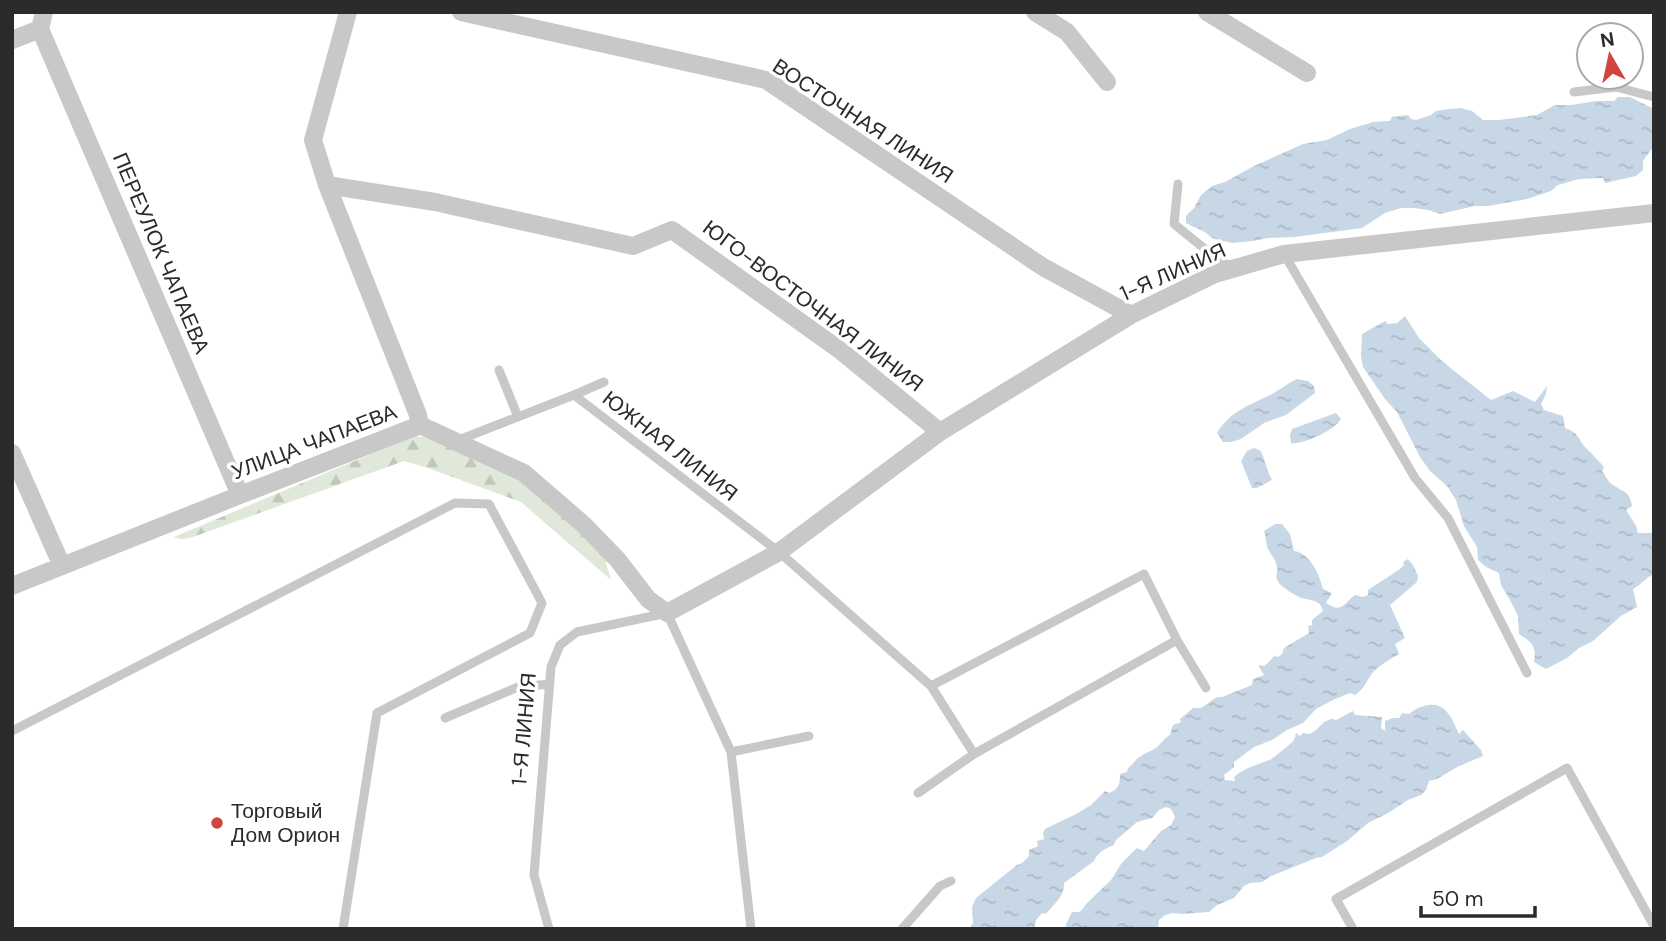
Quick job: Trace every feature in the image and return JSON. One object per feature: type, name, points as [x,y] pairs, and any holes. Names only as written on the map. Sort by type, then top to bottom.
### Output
[{"type":"street","name":"УЛИЦА ЧАПАЕВА","points":[[12,586],[420,425],[327,185],[313,140],[348,12]]},
{"type":"street","name":"ВОСТОЧНАЯ ЛИНИЯ","points":[[461,12],[766,80],[1043,267],[1131,315]]},
{"type":"street","points":[[1035,12],[1067,32],[1107,82]]},
{"type":"street","points":[[1207,12],[1307,73]]},
{"type":"street","points":[[12,40],[42,21]]},
{"type":"street","name":"ПЕРЕУЛОК ЧАПАЕВА","points":[[42,21],[240,495]]},
{"type":"street","name":"ЮГО-ВОСТОЧНАЯ ЛИНИЯ","points":[[327,185],[435,202],[633,246],[672,230],[841,351],[940,432]]},
{"type":"street","name":"1-Я ЛИНИЯ","points":[[667,613],[779,552],[940,432],[1131,315],[1215,274],[1284,254],[1654,213]]},
{"type":"street","points":[[420,425],[524,473],[583,524],[617,559],[648,598],[667,613]]},
{"type":"street","points":[[12,453],[61,566]]},
{"type":"lane","points":[[1574,92],[1616,87],[1654,97]]},
{"type":"lane","points":[[1178,184],[1174,224],[1221,262],[1237,268]]},
{"type":"lane","points":[[1284,254],[1415,478],[1448,517],[1527,673]]},
{"type":"lane","points":[[499,370],[517,417]]},
{"type":"lane","points":[[574,395],[604,382]]},
{"type":"lane","name":"ЮЖНАЯ ЛИНИЯ","points":[[455,441],[574,395],[779,552]]},
{"type":"lane","points":[[12,731],[455,503],[489,504],[542,603],[530,633],[377,713],[343,929]]},
{"type":"lane","points":[[779,552],[931,686],[974,754]]},
{"type":"lane","points":[[931,686],[1144,574],[1177,640],[1206,688]]},
{"type":"lane","points":[[667,613],[731,752],[751,929]]},
{"type":"lane","name":"1-Я ЛИНИЯ","points":[[549,929],[534,875],[551,667],[560,645],[577,632],[667,613]]},
{"type":"lane","points":[[918,793],[974,754],[1177,640]]},
{"type":"lane","points":[[445,718],[518,687],[550,684]]},
{"type":"lane","points":[[731,752],[809,736]]},
{"type":"lane","points":[[1353,929],[1336,899],[1567,768],[1654,926]]},
{"type":"lane","points":[[902,929],[940,886],[951,881]]},
{"type":"green space","points":[[414,436],[428,438],[522,475],[608,555],[606,563],[611,580],[521,502],[404,461],[190,538],[174,537]]},
{"type":"water","points":[[1618,97],[1630,97],[1654,109],[1654,146],[1643,161],[1643,170],[1636,176],[1605,183],[1603,178],[1579,179],[1527,199],[1440,214],[1428,210],[1401,208],[1385,213],[1362,228],[1295,237],[1232,243],[1212,238],[1186,223],[1186,216],[1201,195],[1212,186],[1303,144],[1327,140],[1373,122],[1390,121],[1392,117],[1408,115],[1416,120],[1436,111],[1461,108],[1472,111],[1483,120],[1499,120],[1537,115],[1555,105],[1614,101]]},
{"type":"water","points":[[1405,316],[1419,338],[1443,362],[1491,400],[1513,391],[1535,402],[1547,386],[1541,404],[1544,410],[1563,416],[1565,428],[1576,434],[1604,467],[1602,471],[1610,482],[1628,495],[1632,506],[1626,510],[1638,533],[1654,533],[1654,574],[1633,589],[1637,607],[1621,616],[1593,641],[1546,669],[1534,662],[1535,652],[1532,645],[1519,634],[1518,616],[1501,585],[1499,573],[1478,560],[1477,547],[1464,526],[1456,500],[1420,457],[1397,412],[1363,367],[1362,334],[1385,321],[1388,324],[1397,323]]},
{"type":"water","points":[[1297,379],[1308,381],[1314,386],[1315,393],[1286,415],[1264,423],[1241,439],[1223,442],[1217,433],[1228,419],[1241,409]]},
{"type":"water","points":[[1336,413],[1341,419],[1326,432],[1311,439],[1291,443],[1292,429]]},
{"type":"water","points":[[1254,448],[1261,451],[1272,480],[1257,488],[1252,488],[1241,461],[1247,451]]},
{"type":"water","points":[[1275,524],[1282,524],[1290,534],[1294,551],[1304,555],[1313,565],[1323,589],[1332,593],[1326,603],[1331,606],[1342,606],[1355,595],[1368,595],[1368,590],[1400,569],[1408,559],[1418,576],[1417,582],[1390,605],[1405,638],[1395,644],[1399,654],[1374,671],[1355,695],[1350,693],[1333,700],[1316,709],[1303,723],[1254,747],[1234,762],[1234,767],[1224,775],[1225,780],[1235,781],[1234,777],[1242,771],[1273,758],[1291,743],[1296,733],[1300,736],[1303,733],[1309,734],[1324,722],[1336,720],[1353,711],[1355,715],[1382,717],[1381,728],[1385,731],[1385,721],[1399,718],[1402,713],[1409,714],[1418,708],[1435,705],[1445,710],[1459,734],[1463,730],[1483,756],[1429,781],[1421,795],[1368,823],[1322,857],[1262,882],[1250,883],[1234,898],[1217,905],[1209,912],[1165,915],[1159,920],[1158,929],[1066,929],[1072,912],[1082,910],[1137,848],[1144,851],[1161,831],[1171,825],[1175,817],[1171,809],[1166,807],[1152,818],[1137,822],[1116,840],[1114,845],[1102,851],[1094,861],[1064,883],[1061,896],[1046,914],[1042,913],[1036,920],[1034,929],[969,929],[973,923],[972,907],[976,898],[1029,856],[1029,850],[1038,846],[1037,841],[1044,839],[1045,829],[1091,805],[1105,791],[1109,793],[1115,790],[1120,774],[1127,772],[1137,759],[1154,750],[1170,735],[1173,725],[1181,722],[1180,719],[1193,708],[1201,708],[1217,697],[1252,685],[1253,679],[1264,675],[1258,665],[1264,666],[1274,656],[1282,654],[1284,648],[1309,633],[1308,626],[1312,625],[1312,620],[1323,611],[1322,607],[1317,602],[1297,596],[1278,581],[1276,564],[1267,547],[1264,531]]},
{"type":"place","name":"Торговый Дом Орион","points":[[217,823]]}]
